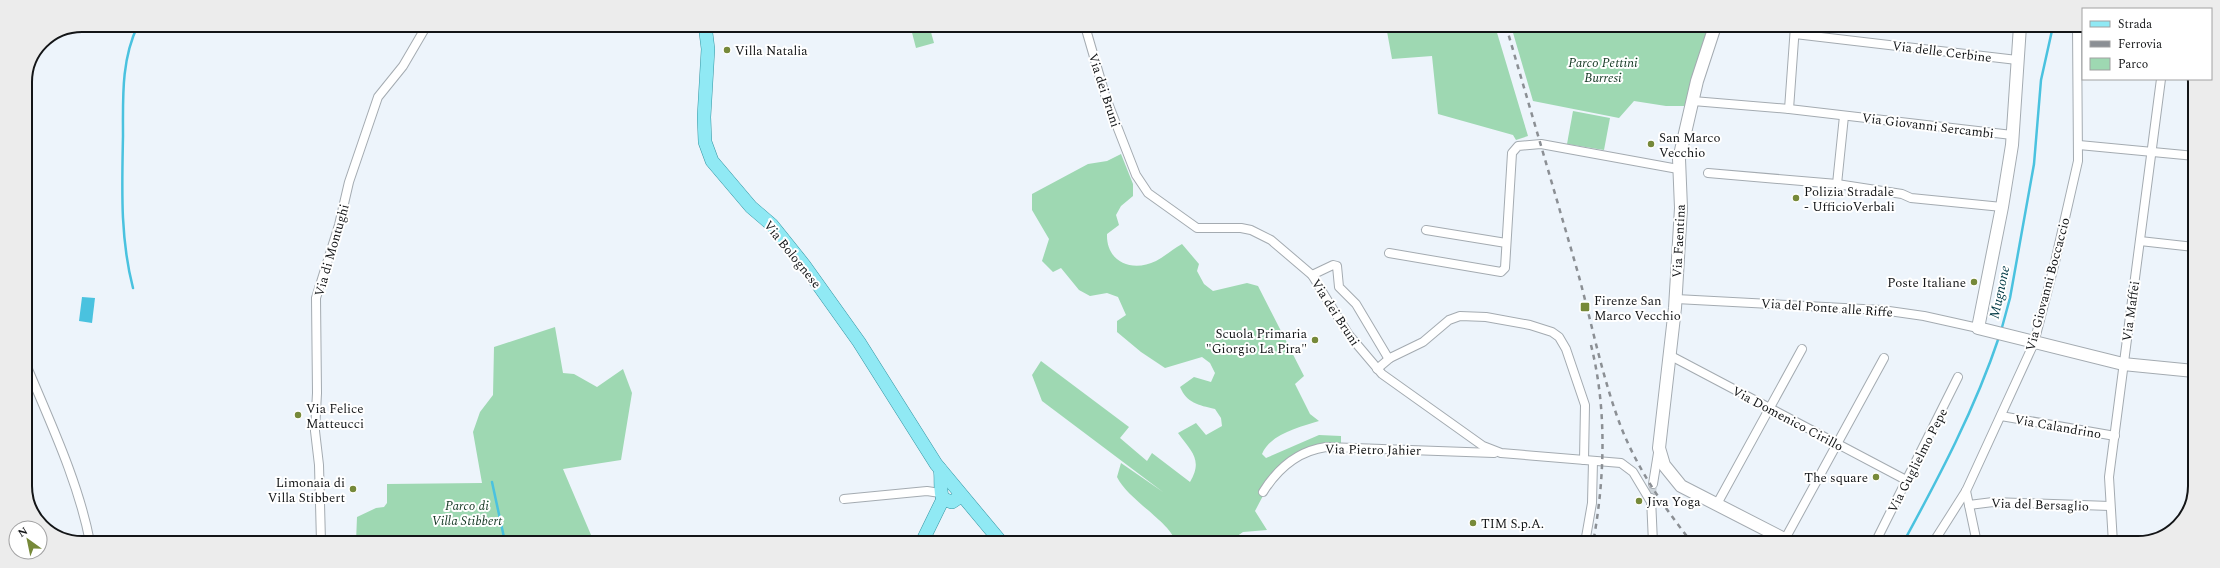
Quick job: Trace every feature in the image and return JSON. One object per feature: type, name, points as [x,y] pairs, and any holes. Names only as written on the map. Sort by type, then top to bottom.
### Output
[{"type":"main road","name":"Via Bolognese","points":[[706,32],[708,50],[704,117],[705,142],[712,161],[751,207],[772,225],[808,269],[863,349],[940,469],[947,492],[995,536]]},
{"type":"main road","points":[[925,536],[947,492]]},
{"type":"street","name":"Via di Montughi","points":[[321,536],[319,465],[314,431],[317,393],[316,298],[336,236],[350,182],[378,97],[403,66],[423,32]]},
{"type":"street","name":"Via dei Bruni","points":[[1087,32],[1106,98],[1136,175],[1148,193],[1197,228],[1228,227],[1251,230],[1271,240],[1312,275],[1349,335],[1377,369],[1389,380],[1452,426],[1487,448],[1501,453],[1617,462],[1628,467],[1651,498],[1653,536]]},
{"type":"street","name":"Via Faentina","points":[[1653,484],[1671,356],[1676,300],[1681,208],[1678,169],[1693,101],[1713,32]]},
{"type":"street","points":[[1789,109],[1795,32]]},
{"type":"street","name":"Via delle Cerbine","points":[[1810,32],[2017,60]]},
{"type":"street","points":[[2019,32],[2012,135],[2002,207],[1981,329],[2124,364],[2188,370]]},
{"type":"street","name":"Via Giovanni Boccaccio","points":[[1937,536],[1966,491],[2002,416],[2034,343],[2055,262],[2078,161],[2077,32]]},
{"type":"street","name":"Via Maffei","points":[[2112,536],[2109,477],[2161,80]]},
{"type":"street","name":"Via Giovanni Sercambi","points":[[1693,101],[1789,109],[2012,135]]},
{"type":"street","name":"Via Giovanni Sercambi","points":[[1837,184],[1844,116]]},
{"type":"street","points":[[1389,254],[1501,272],[1505,268],[1512,153],[1518,146],[1541,144],[1678,169]]},
{"type":"street","points":[[2079,145],[2188,155]]},
{"type":"street","points":[[1708,173],[1837,184],[1902,194],[1911,198],[2002,207]]},
{"type":"street","points":[[1426,230],[1506,243]]},
{"type":"street","points":[[2140,241],[2188,246]]},
{"type":"street","points":[[1312,275],[1333,265],[1338,266],[1339,287],[1356,304],[1386,356],[1390,358]]},
{"type":"street","name":"Via del Ponte alle Riffe","points":[[1676,300],[1882,310],[1924,316],[1981,329]]},
{"type":"street","points":[[1377,369],[1390,358],[1423,342],[1449,320],[1460,316],[1486,317],[1530,325],[1552,332],[1559,337],[1566,349],[1585,405],[1584,460]]},
{"type":"street","points":[[1717,504],[1802,349]]},
{"type":"street","name":"Via Domenico Cirillo","points":[[1671,356],[1906,480]]},
{"type":"street","points":[[1791,536],[1837,444],[1884,358]]},
{"type":"street","name":"Via Guglielmo Pepe","points":[[1878,536],[1958,377]]},
{"type":"street","points":[[32,380],[68,470],[85,518],[89,536]]},
{"type":"street","name":"Via Calandrino","points":[[2002,416],[2115,436]]},
{"type":"street","name":"Via Pietro Jahier","points":[[1263,492],[1274,475],[1292,460],[1307,451],[1317,448],[1326,447],[1501,453]]},
{"type":"street","points":[[1659,448],[1664,465],[1676,482],[1778,536]]},
{"type":"street","points":[[1586,536],[1592,503],[1593,461]]},
{"type":"street","points":[[844,499],[928,490],[947,492]]},
{"type":"street","points":[[1966,491],[1976,536]]},
{"type":"street","name":"Via del Bersaglio","points":[[1969,505],[1993,502],[2110,506]]},
{"type":"green space","points":[[912,32],[931,32],[934,43],[916,48]]},
{"type":"green space","points":[[1387,32],[1497,32],[1528,136],[1516,140],[1513,135],[1438,114],[1432,56],[1392,59]]},
{"type":"green space","name":"Parco Pettini Burresi","points":[[1513,32],[1708,32],[1687,106],[1666,106],[1634,101],[1619,118],[1533,101]]},
{"type":"green space","points":[[1573,111],[1610,118],[1604,150],[1567,144]]},
{"type":"green space","points":[[1121,154],[1133,184],[1133,196],[1121,206],[1116,215],[1119,225],[1107,234],[1111,252],[1116,258],[1130,265],[1138,266],[1156,261],[1182,244],[1199,264],[1197,271],[1204,284],[1213,291],[1247,283],[1258,286],[1304,376],[1295,384],[1310,414],[1319,421],[1286,432],[1279,436],[1266,447],[1262,454],[1266,458],[1319,435],[1341,436],[1341,445],[1322,443],[1308,448],[1278,467],[1255,511],[1267,530],[1243,532],[1237,536],[1172,536],[1166,527],[1122,485],[1117,477],[1121,463],[1163,492],[1042,401],[1032,375],[1041,361],[1129,427],[1120,438],[1147,461],[1152,453],[1190,482],[1196,468],[1196,462],[1191,451],[1178,433],[1196,423],[1206,435],[1222,426],[1221,418],[1215,409],[1190,400],[1186,397],[1180,387],[1194,377],[1211,382],[1215,373],[1210,363],[1202,357],[1165,368],[1141,352],[1117,332],[1117,321],[1126,315],[1118,297],[1107,293],[1090,296],[1079,290],[1061,268],[1053,272],[1042,261],[1049,239],[1032,210],[1032,194],[1088,164],[1107,161]]},
{"type":"green space","name":"Parco di Villa Stibbert","points":[[555,327],[563,373],[574,374],[597,387],[623,369],[632,393],[621,460],[563,469],[591,536],[356,536],[357,517],[376,508],[384,507],[387,503],[387,484],[482,483],[473,432],[480,412],[493,395],[494,347]]},
{"type":"water","points":[[82,297],[95,298],[92,323],[79,321]]},
{"type":"waterway","points":[[133,288],[124,232],[122,175],[124,79],[128,52],[135,32]]},
{"type":"waterway","name":"Mugnone","points":[[2001,331],[2010,298],[2034,164],[2041,80],[2052,32]]},
{"type":"waterway","name":"Mugnone","points":[[1907,536],[1956,442],[1979,390],[1999,337]]},
{"type":"waterway","points":[[492,482],[504,536]]},
{"type":"tunnel","points":[[1652,495],[1653,484]]},
{"type":"railway","points":[[1508,32],[1578,273],[1614,408],[1635,458],[1652,488],[1687,536]]},
{"type":"railway","points":[[1591,345],[1600,394],[1602,419],[1602,469],[1594,536]]},
{"type":"place","name":"Villa Natalia","points":[[727,50]]},
{"type":"place","name":"San Marco Vecchio","points":[[1651,144]]},
{"type":"place","name":"Polizia Stradale - UfficioVerbali","points":[[1796,198]]},
{"type":"place","name":"Poste Italiane","points":[[1974,282]]},
{"type":"place","name":"Firenze San Marco Vecchio","points":[[1585,307]]},
{"type":"place","name":"Scuola Primaria \"Giorgio La Pira\"","points":[[1315,340]]},
{"type":"place","name":"Via Felice Matteucci","points":[[298,415]]},
{"type":"place","name":"The square","points":[[1876,477]]},
{"type":"place","name":"Limonaia di Villa Stibbert","points":[[353,489]]},
{"type":"place","name":"Jiva Yoga","points":[[1639,501]]},
{"type":"place","name":"TIM S.p.A.","points":[[1473,523]]}]
